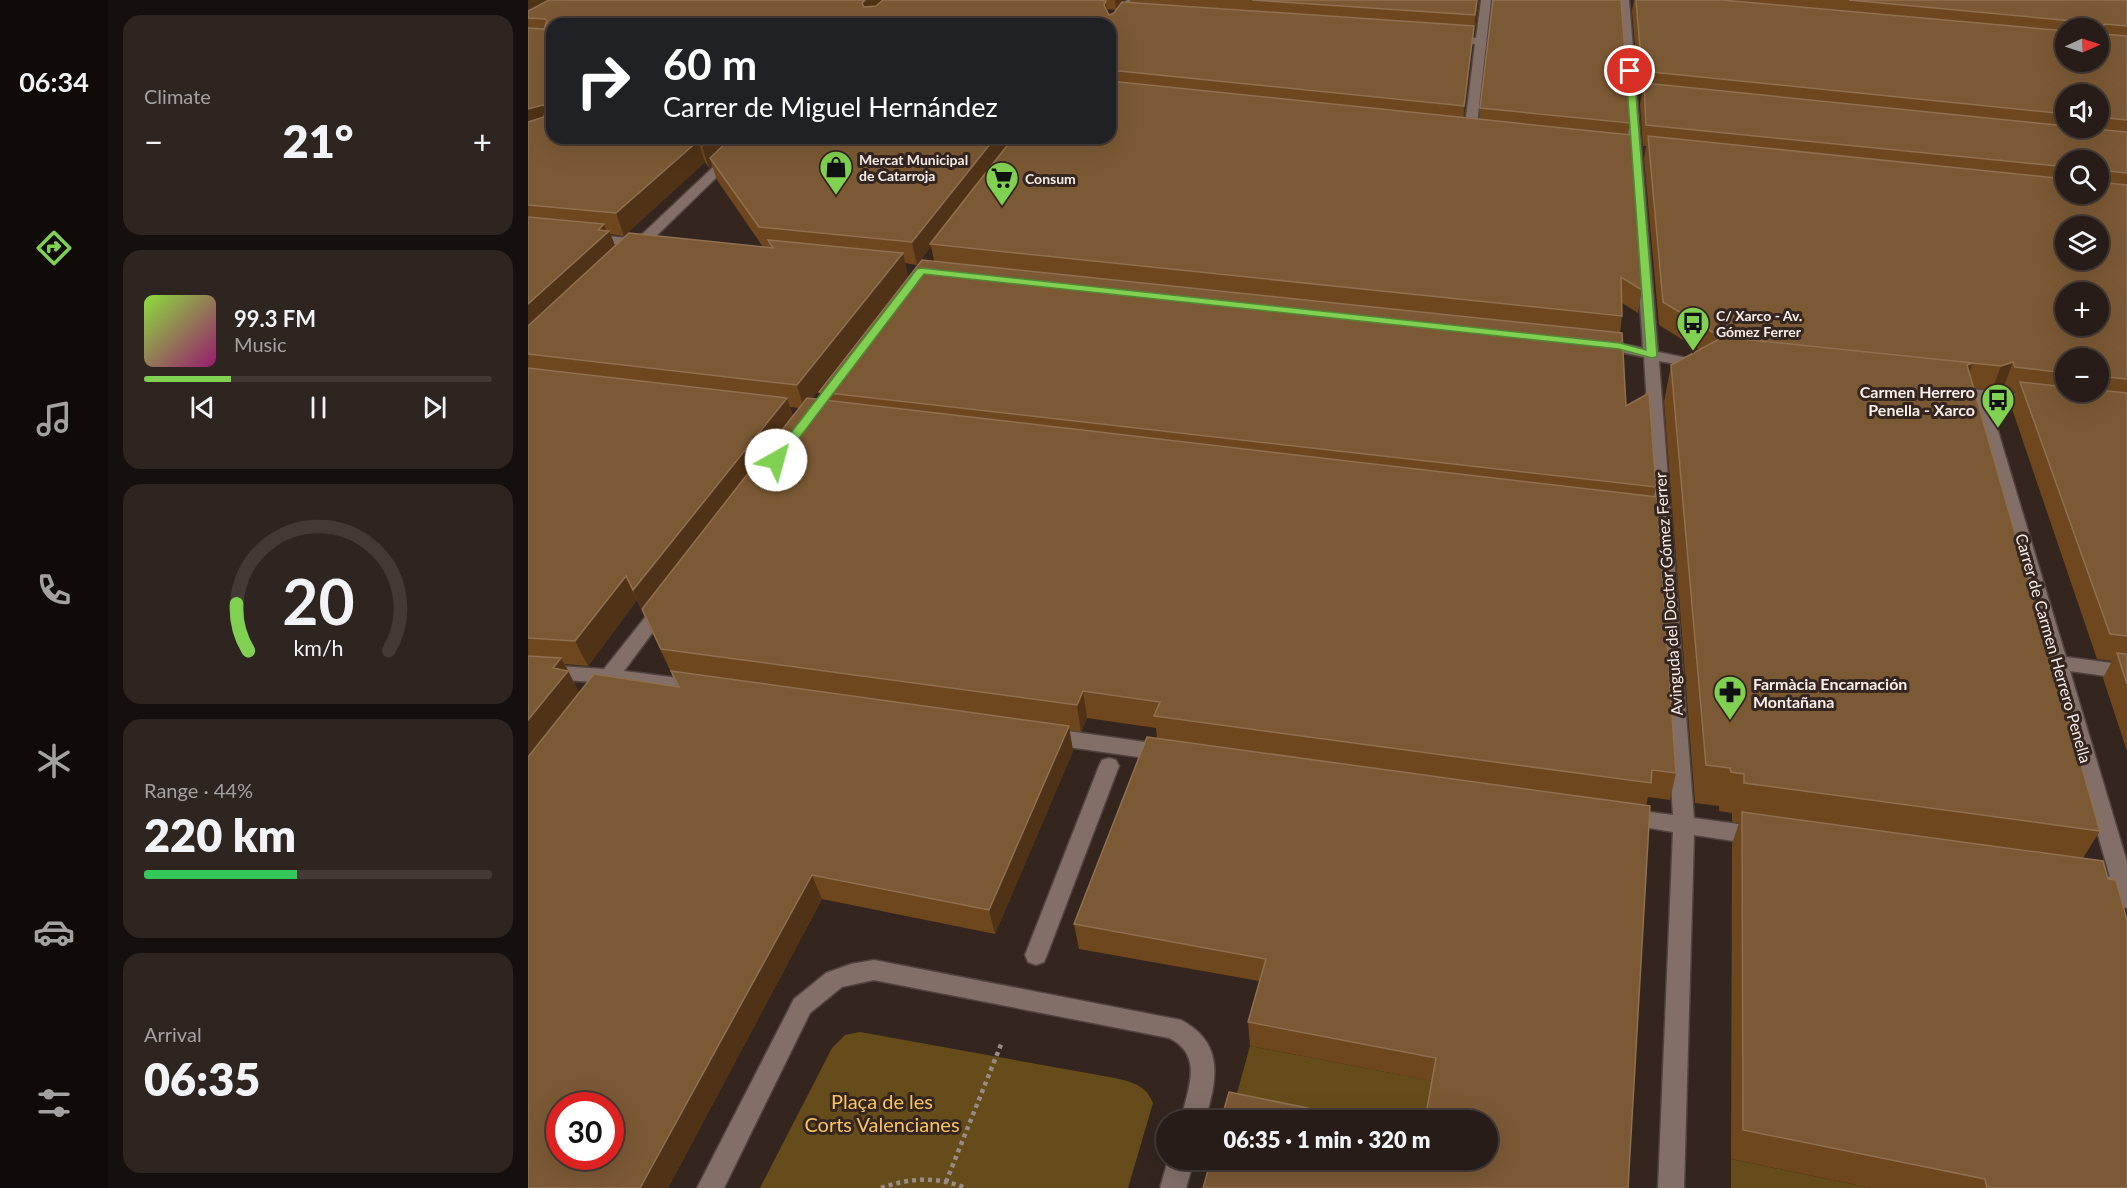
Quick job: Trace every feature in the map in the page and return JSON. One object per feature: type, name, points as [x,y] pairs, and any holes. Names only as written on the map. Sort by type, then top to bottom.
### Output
[{"type":"street","points":[[1114,18],[1132,0]]},
{"type":"street","points":[[1470,133],[1486,0]]},
{"type":"street","points":[[1624,3],[1638,6]]},
{"type":"street","name":"Avinguda del Doctor Gómez Ferrer","points":[[1624,3],[1637,98],[1631,151],[1652,355],[1652,515],[1684,825],[1671,1188]]},
{"type":"street","points":[[1115,15],[1138,17]]},
{"type":"street","points":[[1435,38],[1481,41]]},
{"type":"street","points":[[625,257],[745,144]]},
{"type":"street","points":[[1631,151],[1653,153]]},
{"type":"street","points":[[572,237],[662,246]]},
{"type":"street","points":[[1582,342],[1620,346],[1676,362],[1714,367]]},
{"type":"street","points":[[1934,390],[2047,402]]},
{"type":"street","name":"Carrer de Carmen Herrero Penella","points":[[1980,395],[2126,892]]},
{"type":"street","points":[[596,694],[675,591]]},
{"type":"street","points":[[2058,663],[2127,672]]},
{"type":"street","points":[[528,671],[610,675],[725,692]]},
{"type":"street","points":[[1033,734],[1187,756]]},
{"type":"street","points":[[1036,955],[1109,766]]},
{"type":"street","points":[[1613,815],[1783,839]]},
{"type":"street","points":[[2076,881],[2126,892]]},
{"type":"street","points":[[710,1188],[802,1006],[825,983],[849,973],[874,970],[1173,1029],[1191,1038],[1203,1059],[1203,1086],[1196,1110]]},
{"type":"street","points":[[1173,1188],[1179,1170]]},
{"type":"path","points":[[946,1182],[1002,1042]]},
{"type":"path","points":[[881,1188],[899,1181],[932,1179],[964,1188]]},
{"type":"green space","name":"Plaça de les Corts Valencianes","points":[[860,1032],[1115,1078],[1138,1085],[1153,1103],[1128,1188],[760,1188],[832,1048],[845,1035]]},
{"type":"green space","points":[[1250,1046],[1433,1081],[1429,1110],[1232,1110]]},
{"type":"green space","points":[[1731,1159],[1871,1188],[1731,1188]]},
{"type":"building","points":[[549,0],[865,0],[862,3],[864,7],[876,6],[883,0],[1098,0],[1106,1],[1104,5],[1109,15],[1114,13],[1122,2],[1474,26],[1464,106],[1116,71],[1116,18],[546,18],[546,20],[528,18],[528,11]]},
{"type":"building","points":[[1252,0],[1477,0],[1475,15]]},
{"type":"building","points":[[1493,0],[1621,0],[1630,123],[1480,108]]},
{"type":"building","points":[[1636,0],[1722,0],[2055,30],[2055,72],[2109,72],[2109,34],[2127,36],[2127,120],[2109,118],[2109,84],[2055,84],[2055,113],[1642,71]]},
{"type":"building","points":[[1849,0],[2126,0],[2127,26],[2109,24],[2109,18],[2055,19]]},
{"type":"building","points":[[546,24],[546,107],[543,105],[528,109],[528,28],[544,29]]},
{"type":"building","points":[[1116,82],[1631,135],[1642,290],[1621,277],[1622,316],[930,244],[1008,144],[1116,144]]},
{"type":"building","points":[[1644,83],[2055,125],[2055,138],[2109,138],[2109,130],[2127,132],[2127,173],[2109,171],[2109,150],[2055,150],[2055,166],[1646,125]]},
{"type":"building","points":[[546,107],[546,144],[695,144],[616,213],[528,205],[528,122],[544,117]]},
{"type":"building","points":[[1648,136],[2055,178],[2055,204],[2109,204],[2109,183],[2127,185],[2127,379],[2109,377],[2109,348],[2055,348],[2055,372],[2015,367],[2013,362],[2001,366],[1722,338],[1663,302]]},
{"type":"building","name":"Mercat Municipal de Catarroja","points":[[725,144],[990,144],[912,242],[759,227],[710,158]]},
{"type":"building","points":[[528,217],[604,224],[598,230],[609,231],[528,304]]},
{"type":"building","points":[[629,233],[773,248],[768,240],[903,253],[797,385],[528,354],[528,326]]},
{"type":"building","points":[[922,260],[1622,333],[1626,406],[1649,393],[1656,487],[819,392]]},
{"type":"building","points":[[1723,337],[1973,363],[1967,365],[2100,831],[1744,783],[1744,774],[1731,772],[1730,768],[1706,765],[1671,365]]},
{"type":"building","points":[[528,368],[787,398],[633,590],[626,576],[575,641],[528,638]]},
{"type":"building","points":[[2020,382],[2055,386],[2055,402],[2109,402],[2109,391],[2127,393],[2127,636],[2110,634]]},
{"type":"building","points":[[807,398],[1657,497],[1676,773],[1652,770],[1651,783],[1154,716],[1160,702],[1083,691],[1077,705],[661,649],[642,609]]},
{"type":"building","points":[[2117,653],[2127,654],[2127,684]]},
{"type":"building","points":[[528,656],[561,658],[553,668],[568,671],[528,720]]},
{"type":"building","points":[[671,671],[1069,726],[989,910],[812,875],[640,1188],[528,1188],[528,757],[594,674],[679,687]]},
{"type":"building","points":[[1147,737],[1650,806],[1628,1188],[1203,1188],[1208,1170],[1498,1170],[1498,1110],[1427,1110],[1436,1058],[1248,1022],[1266,959],[1074,924]]},
{"type":"building","points":[[1742,812],[2103,861],[2108,879],[2116,880],[2127,920],[2127,1188],[1987,1188],[1985,1179],[1743,1130]]},
{"type":"building","points":[[1229,1092],[1317,1110],[1224,1110]]},
{"type":"place","name":"Mercat Municipal de Catarroja","points":[[836,196]]},
{"type":"place","name":"Consum","points":[[1002,207]]},
{"type":"place","name":"C/ Xarco - Av. Gómez Ferrer","points":[[1693,352]]},
{"type":"place","name":"Carmen Herrero Penella - Xarco","points":[[1998,429]]},
{"type":"place","name":"Farmàcia Encarnación Montañana","points":[[1730,721]]},
{"type":"route","points":[[776,460],[921,271],[1620,346],[1652,355],[1630,71]]}]
